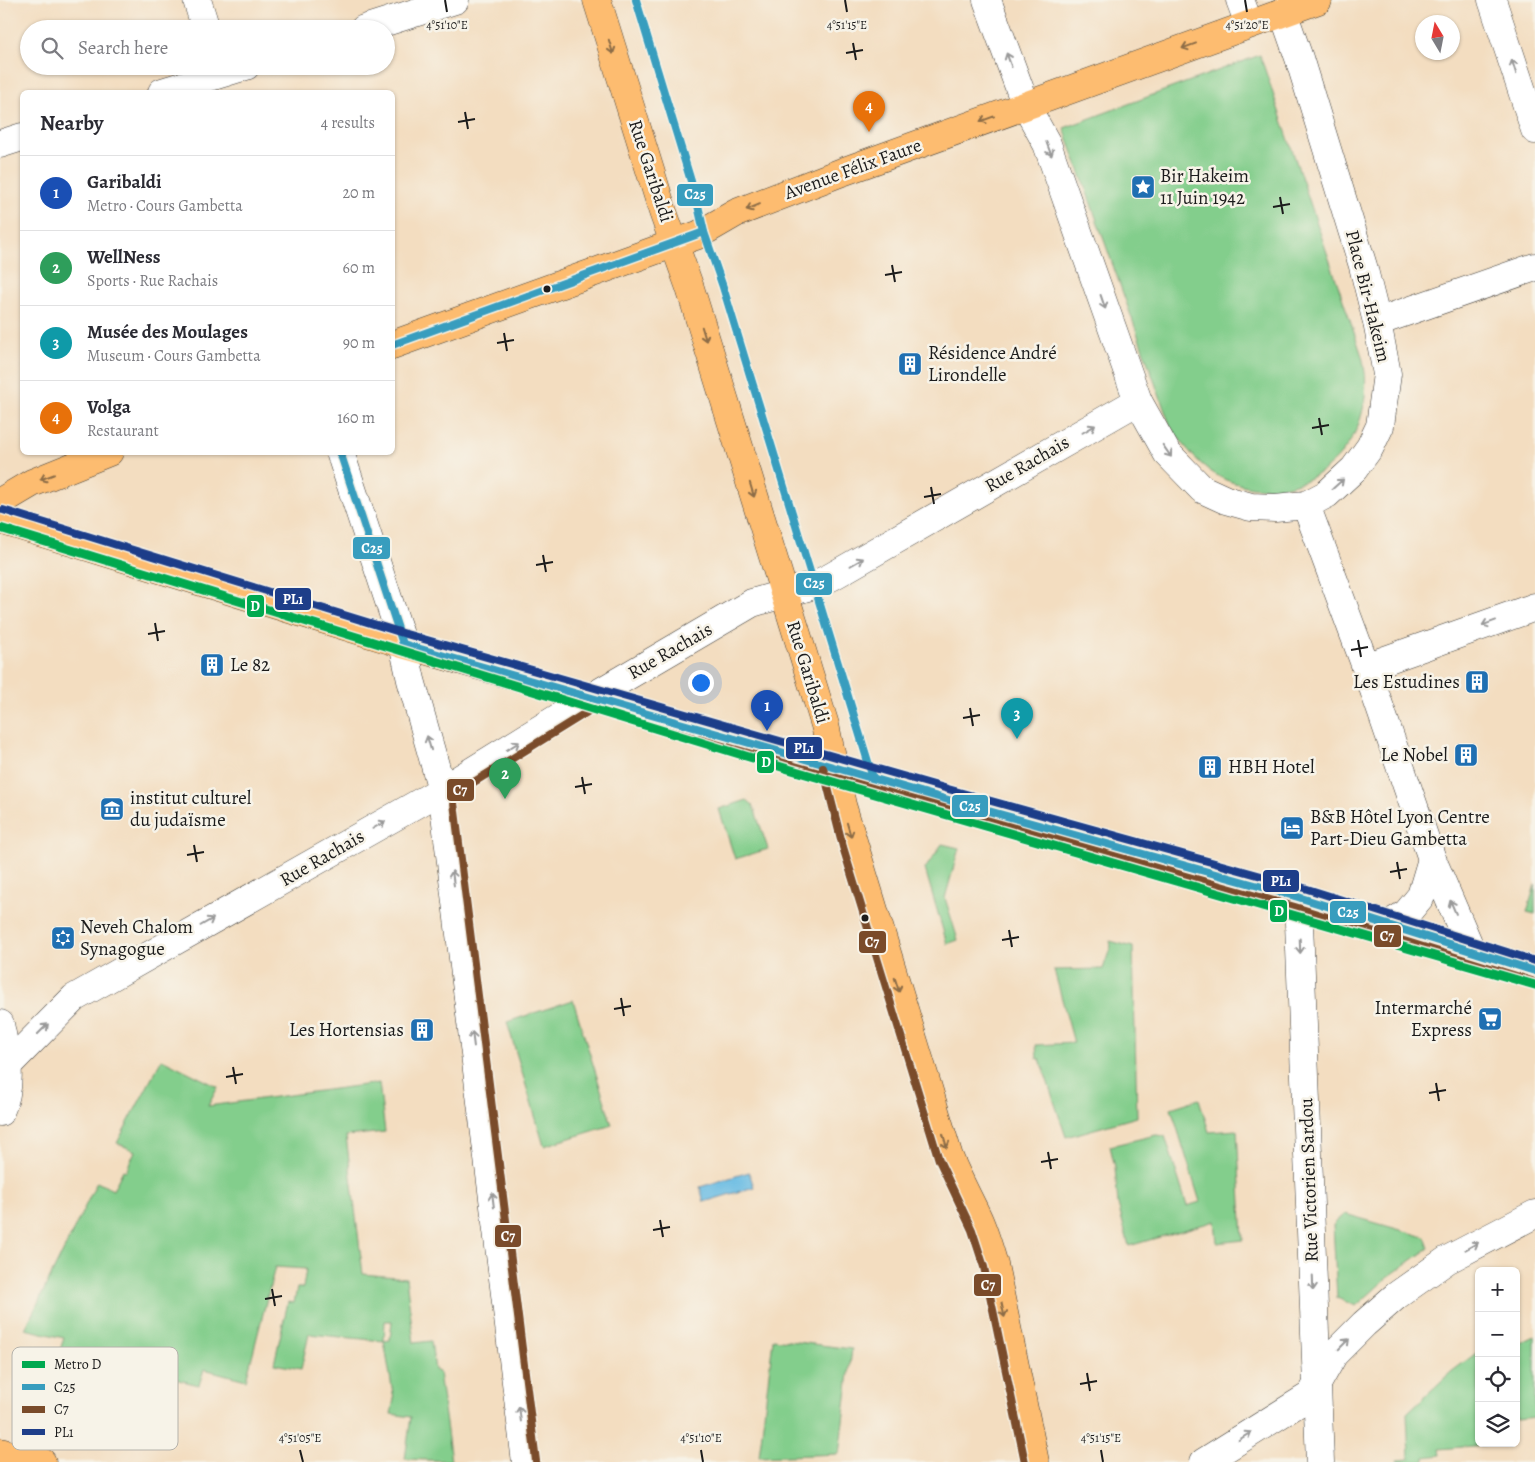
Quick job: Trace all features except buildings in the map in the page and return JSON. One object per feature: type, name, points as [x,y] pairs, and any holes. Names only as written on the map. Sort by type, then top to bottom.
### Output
[{"type":"main road","name":"Rue Garibaldi","points":[[597,0],[674,244],[690,288],[825,725],[833,766],[853,844],[950,1157],[958,1179],[977,1215],[990,1250],[1034,1462]]},
{"type":"main road","name":"Avenue Félix Faure","points":[[395,344],[674,244],[704,232],[726,218],[757,205],[1026,106],[1244,12],[1283,12],[1318,0]]},
{"type":"main road","points":[[0,502],[32,482],[101,455]]},
{"type":"main road","points":[[0,520],[54,535],[403,644],[1298,897],[1535,971]]},
{"type":"main road","points":[[0,1452],[42,1462]]},
{"type":"street","points":[[197,0],[203,20]]},
{"type":"street","points":[[392,20],[455,0]]},
{"type":"street","name":"Place Bir-Hakeim","points":[[987,0],[1026,106],[1047,144],[1138,401],[1168,453],[1202,489],[1226,500],[1251,507],[1276,508],[1306,505],[1327,494],[1354,469],[1370,447],[1380,426],[1387,374],[1377,322],[1363,266],[1302,67],[1283,12]]},
{"type":"street","points":[[1492,0],[1535,130]]},
{"type":"street","points":[[170,90],[228,75]]},
{"type":"street","points":[[0,144],[20,138]]},
{"type":"street","points":[[1377,322],[1535,267]]},
{"type":"street","name":"Rue Rachais","points":[[4,1063],[74,998],[442,790],[590,698],[752,603],[814,585],[831,577],[1138,401]]},
{"type":"street","points":[[341,455],[403,644],[442,790],[526,1462]]},
{"type":"street","points":[[1306,505],[1366,667],[1432,858],[1472,952]]},
{"type":"street","points":[[1366,667],[1535,607]]},
{"type":"street","points":[[1388,925],[1407,913],[1421,896],[1432,858]]},
{"type":"street","name":"Rue Victorien Sardou","points":[[1298,897],[1320,1462]]},
{"type":"street","points":[[0,1024],[6,1099],[0,1112]]},
{"type":"street","points":[[1204,1462],[1311,1395],[1334,1354],[1396,1296],[1447,1260],[1535,1214]]},
{"type":"green space","points":[[1260,55],[1362,356],[1366,387],[1361,415],[1350,441],[1333,462],[1311,477],[1286,486],[1257,488],[1217,476],[1189,451],[1171,428],[1064,128]]},
{"type":"green space","points":[[747,800],[753,805],[768,849],[735,859],[719,809]]},
{"type":"green space","points":[[942,844],[959,848],[945,898],[958,940],[947,944],[925,869]]},
{"type":"green space","points":[[1535,885],[1535,914],[1527,912]]},
{"type":"green space","points":[[1110,941],[1133,947],[1137,1117],[1066,1137],[1040,1059],[1037,1059],[1036,1045],[1074,1043],[1054,970],[1103,969],[1111,946]]},
{"type":"green space","points":[[573,1000],[612,1125],[544,1146],[507,1022]]},
{"type":"green space","points":[[162,1059],[218,1087],[208,1106],[379,1083],[385,1132],[346,1136],[363,1274],[406,1278],[414,1343],[431,1341],[435,1370],[439,1372],[451,1461],[405,1459],[411,1417],[391,1414],[394,1399],[384,1341],[309,1334],[301,1369],[274,1364],[288,1302],[294,1303],[297,1288],[303,1288],[306,1269],[275,1267],[246,1380],[204,1369],[199,1385],[178,1380],[178,1347],[61,1347],[64,1338],[25,1329],[97,1182],[113,1190],[123,1170],[126,1171],[135,1151],[117,1143]],"holes":[[[385,1321],[392,1321],[390,1340],[384,1341]]]},
{"type":"green space","points":[[1199,1099],[1209,1132],[1237,1130],[1243,1240],[1217,1243],[1215,1221],[1129,1246],[1118,1205],[1115,1167],[1110,1146],[1156,1135],[1165,1136],[1187,1206],[1200,1202],[1171,1108]]},
{"type":"green space","points":[[1345,1214],[1425,1237],[1429,1248],[1388,1277],[1356,1306],[1337,1298],[1333,1225]]},
{"type":"green space","points":[[1535,1336],[1535,1418],[1520,1420],[1520,1357],[1520,1343]]},
{"type":"green space","points":[[773,1339],[852,1349],[839,1454],[759,1457]]},
{"type":"green space","points":[[1475,1354],[1475,1446],[1440,1449],[1441,1455],[1425,1457],[1425,1462],[1398,1462],[1397,1460],[1409,1459],[1407,1413],[1451,1372]]},
{"type":"water","points":[[749,1172],[754,1187],[704,1202],[700,1187]]},
{"type":"metro line","name":"D","points":[[0,528],[785,768],[1535,985]]},
{"type":"transit line","name":"C25","points":[[636,0],[697,201],[704,232],[723,287],[873,778]]},
{"type":"transit line","name":"C25","points":[[395,344],[704,232]]},
{"type":"transit line","name":"C25","points":[[341,455],[403,644]]},
{"type":"transit line","name":"PL1","points":[[3,510],[406,634],[948,789],[1301,887],[1535,961]]},
{"type":"transit line","name":"C25","points":[[403,644],[945,799],[1298,897],[1535,971]]},
{"type":"transit line","name":"C7","points":[[536,1461],[453,795],[592,709],[1295,907],[1532,981]]},
{"type":"transit line","name":"C7","points":[[823,768],[843,847],[939,1160],[972,1230],[984,1267],[1025,1462]]},
{"type":"place","name":"Volga","points":[[869,132]]},
{"type":"place","name":"Bir Hakeim 11 Juin 1942","points":[[1143,187]]},
{"type":"place","name":"Résidence André Lirondelle","points":[[910,364]]},
{"type":"place","name":"Le 82","points":[[212,665]]},
{"type":"place","name":"Les Estudines","points":[[1477,682]]},
{"type":"place","name":"Garibaldi","points":[[767,731]]},
{"type":"place","name":"Musée des Moulages","points":[[1017,739]]},
{"type":"place","name":"Le Nobel","points":[[1466,755]]},
{"type":"place","name":"HBH Hotel","points":[[1210,767]]},
{"type":"place","name":"WellNess","points":[[505,799]]},
{"type":"place","name":"institut culturel du judaïsme","points":[[112,809]]},
{"type":"place","name":"B&B Hôtel Lyon Centre Part-Dieu Gambetta","points":[[1292,828]]},
{"type":"place","name":"Neveh Chalom Synagogue","points":[[63,938]]},
{"type":"place","name":"Intermarché Express","points":[[1490,1019]]},
{"type":"place","name":"Les Hortensias","points":[[422,1030]]}]
